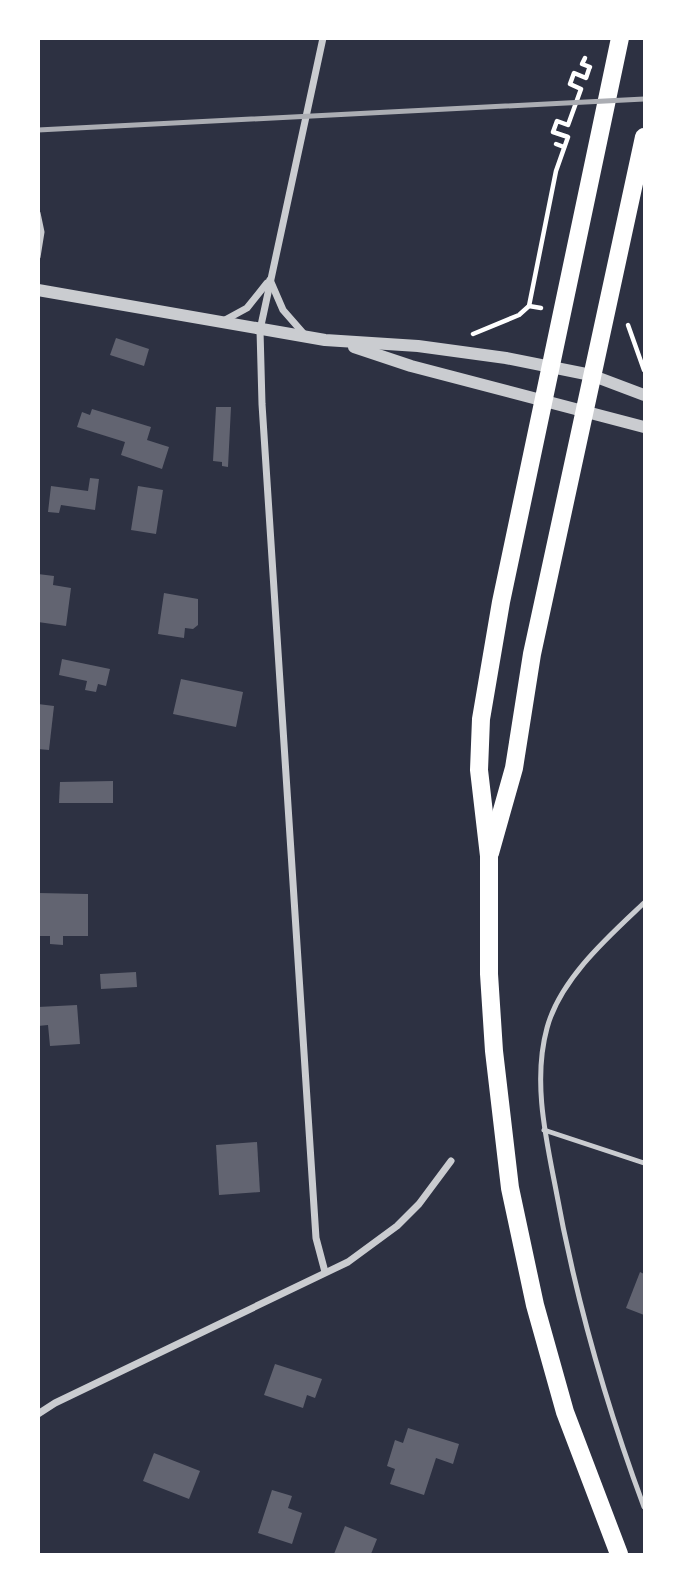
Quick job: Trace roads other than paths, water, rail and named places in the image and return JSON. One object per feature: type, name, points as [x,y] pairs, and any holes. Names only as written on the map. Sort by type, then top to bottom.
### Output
[{"type":"main road","points":[[619,1555],[565,1412],[535,1305],[510,1188],[494,1051],[489,974],[489,856],[481,797],[481,719],[503,590],[620,38]]},
{"type":"main road","points":[[489,856],[514,768],[532,654],[583,410],[645,137]]},
{"type":"street","points":[[323,38],[260,330],[262,404],[316,1238],[325,1272]]},
{"type":"street","points":[[220,323],[247,308],[270,279]]},
{"type":"street","points":[[270,279],[283,310],[295,326],[310,338]]},
{"type":"street","points":[[38,290],[310,338],[418,346],[550,367],[591,375],[645,394]]},
{"type":"street","points":[[340,342],[411,366],[645,427]]},
{"type":"street","points":[[38,1414],[55,1403],[348,1262],[397,1226],[419,1204],[452,1161]]},
{"type":"lane","points":[[38,213],[42,232],[38,257]]},
{"type":"lane","points":[[645,903],[580,971],[553,1013],[543,1051],[544,1130],[586,1331],[645,1507]]},
{"type":"lane","points":[[544,1130],[645,1163]]},
{"type":"railway","points":[[38,130],[644,99]]}]
